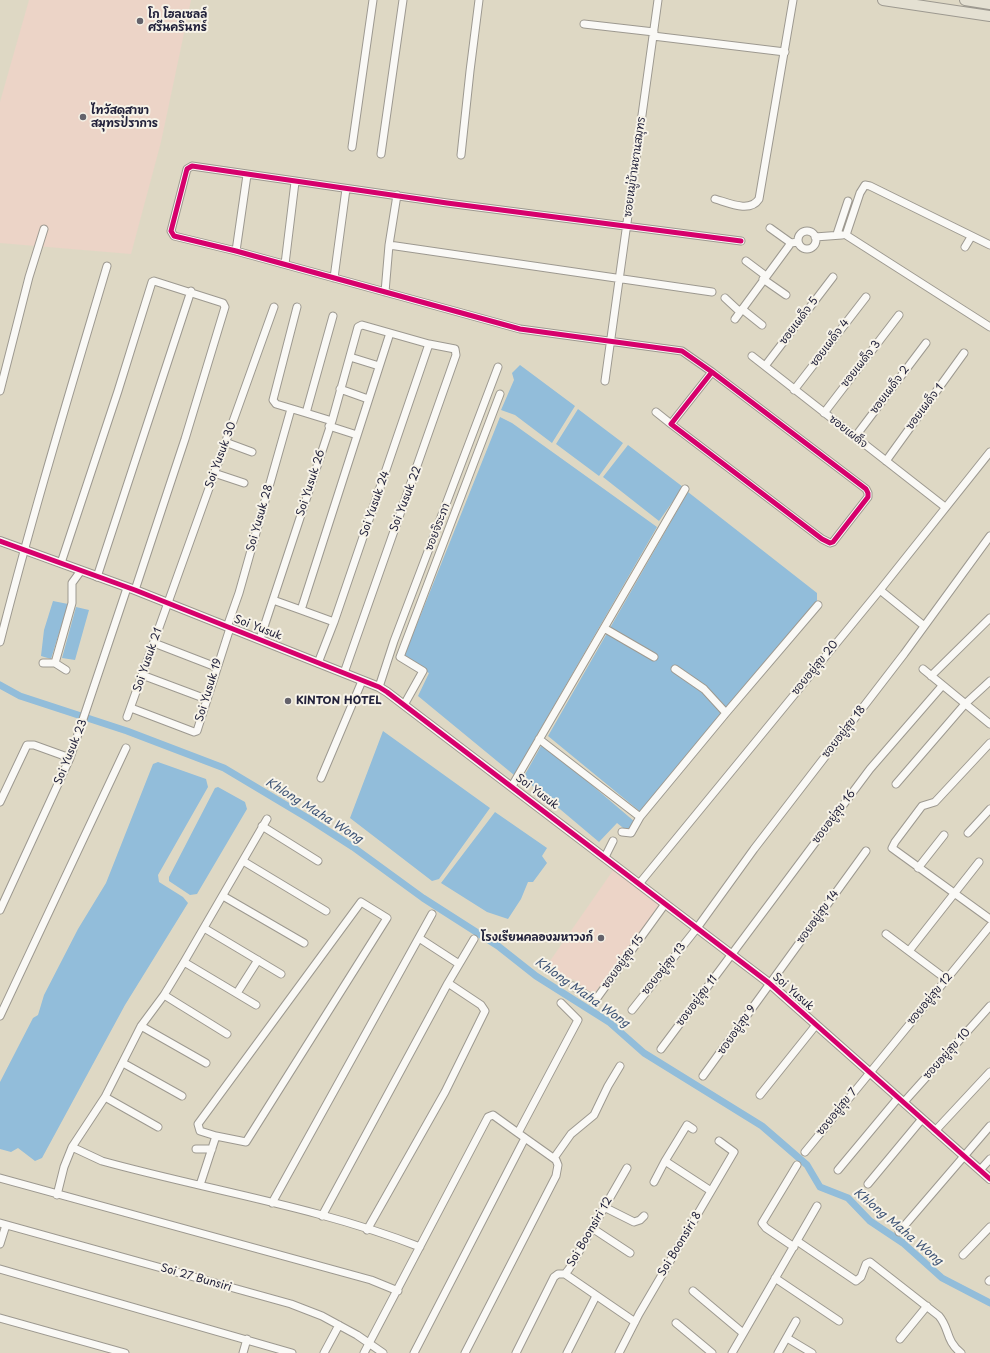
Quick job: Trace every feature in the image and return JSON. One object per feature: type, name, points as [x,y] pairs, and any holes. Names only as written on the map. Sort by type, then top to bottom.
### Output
[{"type":"main road","points":[[883,0],[990,16]]},
{"type":"main road","points":[[968,0],[990,4]]},
{"type":"street","points":[[352,147],[373,0]]},
{"type":"street","points":[[381,154],[403,0]]},
{"type":"street","points":[[461,155],[470,71],[480,0]]},
{"type":"street","name":"ซอยหมู่บ้านชานสมุทร","points":[[605,381],[658,0]]},
{"type":"street","points":[[715,199],[749,207],[755,205],[759,199],[786,52],[793,0]]},
{"type":"street","points":[[584,24],[786,52]]},
{"type":"street","points":[[656,412],[822,539],[830,543],[839,536],[868,497],[866,489],[712,372],[682,351],[520,329],[236,250],[174,236],[171,230],[187,169],[189,167],[247,176],[741,241]]},
{"type":"street","points":[[236,250],[247,176]]},
{"type":"street","points":[[285,264],[295,182]]},
{"type":"street","points":[[846,235],[860,193],[865,185],[902,201],[972,237],[989,243]]},
{"type":"street","points":[[334,278],[346,189]]},
{"type":"street","points":[[385,292],[389,245],[397,195]]},
{"type":"street","points":[[837,234],[848,201]]},
{"type":"street","points":[[735,318],[765,278],[795,242],[800,235],[806,231],[810,232],[815,237],[816,241],[811,248],[803,248],[795,242],[770,228]]},
{"type":"street","points":[[0,391],[29,277],[44,230]]},
{"type":"street","points":[[815,237],[837,234],[846,235],[990,327]]},
{"type":"street","points":[[965,247],[972,237]]},
{"type":"street","points":[[389,245],[619,280],[712,292]]},
{"type":"street","points":[[746,261],[786,295]]},
{"type":"street","points":[[0,642],[24,549],[42,492],[107,266]]},
{"type":"street","name":"ซอยเผด็จ 5","points":[[765,366],[833,277]]},
{"type":"street","points":[[61,563],[102,442],[152,282],[154,281],[191,292],[97,577]]},
{"type":"street","name":"Soi Yusuk 23","points":[[1,905],[70,758],[185,439],[225,306],[223,303],[191,292]]},
{"type":"street","name":"ซอยเผด็จ 4","points":[[794,390],[866,297]]},
{"type":"street","points":[[725,298],[762,325]]},
{"type":"street","name":"Soi Yusuk 30","points":[[167,604],[274,307]]},
{"type":"street","points":[[297,307],[273,400],[276,404],[306,413],[357,435]]},
{"type":"street","name":"ซอยเผด็จ 3","points":[[824,413],[899,315]]},
{"type":"street","points":[[306,413],[333,316]]},
{"type":"street","name":"Soi Yusuk 26","points":[[260,639],[360,326],[390,333]]},
{"type":"street","points":[[300,610],[390,333],[429,344]]},
{"type":"street","name":"ซอยเผด็จ 2","points":[[855,437],[926,343]]},
{"type":"street","name":"Soi Yusuk 24","points":[[318,663],[334,622],[429,344]]},
{"type":"street","name":"Soi Yusuk 22","points":[[344,673],[456,355],[455,350],[429,344]]},
{"type":"street","name":"ซอยเผด็จ 1","points":[[886,461],[964,353]]},
{"type":"street","name":"ซอยเผด็จ","points":[[752,356],[945,507]]},
{"type":"street","points":[[350,357],[379,366]]},
{"type":"street","name":"ซอยจิระภา","points":[[379,687],[394,641],[498,367]]},
{"type":"street","points":[[671,424],[712,372]]},
{"type":"street","points":[[340,389],[368,399]]},
{"type":"street","points":[[404,705],[423,672],[400,657],[500,394]]},
{"type":"street","name":"Soi Yusuk 28","points":[[228,627],[291,409]]},
{"type":"street","points":[[225,442],[252,452]]},
{"type":"street","name":"ซอยอยู่สุข 20","points":[[639,884],[880,590],[990,452]]},
{"type":"street","points":[[214,473],[244,483]]},
{"type":"street","points":[[512,786],[685,489]]},
{"type":"street","name":"ซอยอยู่สุข 18","points":[[697,928],[759,843],[904,654],[923,625],[989,538]]},
{"type":"street","name":"Soi Yusuk","points":[[0,541],[61,563],[80,572],[131,589],[379,687],[512,786],[769,983],[990,1179]]},
{"type":"street","points":[[55,663],[72,603],[72,583],[80,572]]},
{"type":"street","points":[[880,590],[923,625]]},
{"type":"street","points":[[273,600],[334,622]]},
{"type":"street","name":"Soi Yusuk 21","points":[[127,717],[167,604]]},
{"type":"street","points":[[622,832],[632,833],[640,817],[818,605]]},
{"type":"street","points":[[931,676],[990,618]]},
{"type":"street","name":"Soi Yusuk 19","points":[[131,708],[195,732],[197,730],[228,627]]},
{"type":"street","points":[[604,628],[654,657]]},
{"type":"street","points":[[154,643],[216,667]]},
{"type":"street","points":[[43,663],[55,663],[66,670]]},
{"type":"street","points":[[675,669],[704,689],[726,713]]},
{"type":"street","points":[[923,669],[990,724]]},
{"type":"street","points":[[142,675],[206,699]]},
{"type":"street","points":[[321,778],[362,681]]},
{"type":"street","points":[[896,784],[965,704],[990,681]]},
{"type":"street","name":"ซอยอยู่สุข 16","points":[[732,954],[870,769],[942,686]]},
{"type":"street","points":[[539,739],[640,817]]},
{"type":"street","points":[[990,743],[934,802],[922,806],[892,848],[990,919]]},
{"type":"street","points":[[0,802],[25,746],[28,744],[34,744],[70,758]]},
{"type":"street","points":[[0,1016],[126,748]]},
{"type":"street","points":[[968,834],[990,809]]},
{"type":"street","points":[[57,1195],[72,1147],[124,1063],[141,1026],[164,995],[184,962],[264,823],[318,861]]},
{"type":"street","points":[[918,868],[944,835]]},
{"type":"street","points":[[605,857],[613,841]]},
{"type":"street","name":"ซอยอยู่สุข 14","points":[[769,983],[866,851]]},
{"type":"street","points":[[243,861],[326,911]]},
{"type":"street","points":[[909,951],[979,862]]},
{"type":"street","points":[[223,896],[304,943]]},
{"type":"street","points":[[361,902],[387,918],[246,1142],[216,1136],[200,1131],[198,1124],[361,902]]},
{"type":"street","name":"ซอยอยู่สุข 15","points":[[573,986],[588,996],[597,998],[665,904]]},
{"type":"street","points":[[272,1203],[432,914]]},
{"type":"street","name":"ซอยอยู่สุข 12","points":[[869,1072],[990,926]]},
{"type":"street","points":[[204,928],[281,974]]},
{"type":"street","name":"ซอยอยู่สุข 13","points":[[632,1010],[697,928]]},
{"type":"street","points":[[886,934],[946,979]]},
{"type":"street","points":[[419,938],[459,964]]},
{"type":"street","points":[[322,1216],[474,939]]},
{"type":"street","name":"ซอยอยู่สุข 11","points":[[661,1049],[732,954]]},
{"type":"street","points":[[237,993],[258,960]]},
{"type":"street","points":[[184,962],[256,1004]]},
{"type":"street","name":"ซอยอยู่สุข 9","points":[[704,1076],[769,983]]},
{"type":"street","points":[[367,1230],[445,1092],[485,1011],[481,1005],[448,984]]},
{"type":"street","points":[[164,995],[227,1034]]},
{"type":"street","points":[[518,1133],[578,1020],[561,1003]]},
{"type":"street","name":"ซอยอยู่สุข 10","points":[[838,1170],[901,1100],[990,1006]]},
{"type":"street","points":[[760,1095],[816,1025]]},
{"type":"street","points":[[141,1026],[206,1063]]},
{"type":"street","points":[[124,1063],[182,1096]]},
{"type":"street","points":[[554,1158],[571,1134],[594,1115],[608,1086],[620,1066]]},
{"type":"street","name":"ซอยอยู่สุข 7","points":[[805,1152],[869,1072]]},
{"type":"street","points":[[935,1131],[990,1072]]},
{"type":"street","points":[[104,1097],[158,1126]]},
{"type":"street","points":[[364,1353],[398,1291],[488,1117],[492,1115],[554,1158],[558,1165],[556,1176],[465,1353]]},
{"type":"street","points":[[868,1184],[922,1119]]},
{"type":"street","points":[[654,1182],[687,1124],[693,1129]]},
{"type":"street","points":[[899,1232],[990,1126]]},
{"type":"street","points":[[200,1185],[216,1136]]},
{"type":"street","points":[[414,1353],[525,1138]]},
{"type":"street","name":"Soi Boonsiri 8","points":[[619,1353],[635,1322],[734,1152],[720,1141]]},
{"type":"street","points":[[72,1147],[102,1161],[322,1216],[397,1238],[420,1247]]},
{"type":"street","points":[[196,1149],[212,1150]]},
{"type":"street","points":[[980,1170],[990,1159]]},
{"type":"street","points":[[665,1161],[711,1191]]},
{"type":"street","points":[[797,1165],[762,1223],[766,1228],[796,1244],[856,1281],[861,1277],[866,1264],[870,1262],[942,1319],[950,1341],[961,1353]]},
{"type":"street","name":"Soi Boonsiri 12","points":[[516,1353],[554,1277],[558,1274],[565,1274],[627,1168]]},
{"type":"street","points":[[0,1178],[57,1195],[373,1281],[398,1291]]},
{"type":"street","points":[[732,1353],[817,1206]]},
{"type":"street","points":[[604,1208],[634,1222],[640,1220],[644,1216]]},
{"type":"street","points":[[0,1244],[3,1224]]},
{"type":"street","name":"Soi 27 Bunsiri","points":[[3,1224],[291,1304],[322,1316],[344,1327],[383,1353]]},
{"type":"street","points":[[963,1255],[990,1227]]},
{"type":"street","points":[[592,1228],[630,1254]]},
{"type":"street","points":[[0,1269],[292,1353]]},
{"type":"street","points":[[565,1274],[635,1322]]},
{"type":"street","points":[[775,1278],[839,1321]]},
{"type":"street","points":[[693,1291],[743,1333]]},
{"type":"street","points":[[567,1353],[596,1296]]},
{"type":"street","points":[[900,1340],[927,1306]]},
{"type":"street","points":[[0,1318],[125,1353]]},
{"type":"street","points":[[778,1353],[796,1321]]},
{"type":"street","points":[[676,1323],[712,1353]]},
{"type":"street","points":[[324,1353],[344,1327]]},
{"type":"street","points":[[787,1338],[812,1353]]},
{"type":"street","points":[[243,1353],[247,1339]]},
{"type":"shaded area","name":"ไทวัสดุสาขา สมุทรปราการ","points":[[29,0],[191,0],[161,142],[131,254],[0,243],[0,102]]},
{"type":"shaded area","name":"โรงเรียนคลองมหาวงก์","points":[[614,869],[660,905],[593,995],[573,979],[565,987],[543,971]]},
{"type":"water","points":[[520,365],[575,406],[552,443],[515,415],[501,410],[514,380],[512,373]]},
{"type":"water","points":[[578,409],[623,443],[599,476],[556,444]]},
{"type":"water","points":[[500,417],[512,423],[657,527],[514,775],[418,696],[429,673],[403,659]]},
{"type":"water","points":[[628,445],[683,487],[659,521],[603,477]]},
{"type":"water","points":[[688,492],[817,593],[817,603],[643,814],[548,736]]},
{"type":"water","points":[[53,601],[68,604],[51,659],[41,656],[44,630]]},
{"type":"water","points":[[76,607],[89,610],[75,660],[62,658]]},
{"type":"water","points":[[383,731],[490,808],[439,879],[432,881],[350,818]]},
{"type":"water","points":[[541,746],[546,746],[635,822],[627,831],[617,823],[599,842],[523,778]]},
{"type":"water","points":[[158,762],[206,779],[208,787],[158,875],[159,882],[183,897],[188,903],[125,1005],[42,1158],[35,1161],[18,1148],[11,1152],[0,1149],[0,1082],[33,1018],[38,1015],[44,995],[78,929],[106,883],[153,764]]},
{"type":"water","points":[[218,787],[245,802],[247,809],[197,894],[190,895],[169,881],[169,877],[215,788]]},
{"type":"water","points":[[495,812],[547,848],[542,856],[547,863],[533,882],[528,882],[521,899],[508,919],[487,912],[441,883]]},
{"type":"waterway","name":"Khlong Maha Wong","points":[[0,685],[20,696],[127,731],[224,768],[311,820],[353,847],[423,898],[498,946],[536,976],[609,1022],[644,1053],[762,1126],[807,1165],[820,1187],[848,1198],[870,1221],[903,1243],[942,1278],[990,1303]]},
{"type":"cycle path","points":[[712,372],[671,424],[822,539],[830,543],[833,542],[868,497],[866,489],[712,372],[682,351],[520,329],[236,251],[174,236],[171,231],[187,169],[192,166],[447,203],[741,241]]},
{"type":"cycle path","points":[[0,541],[135,590],[379,687],[387,692],[769,983],[990,1179]]},
{"type":"place","name":"โก โฮลเซลล์ ศรีนครินทร์","points":[[140,21]]},
{"type":"place","name":"ไทวัสดุสาขา สมุทรปราการ","points":[[83,117]]},
{"type":"place","name":"KINTON HOTEL","points":[[288,701]]},
{"type":"place","name":"โรงเรียนคลองมหาวงก์","points":[[601,938]]}]
